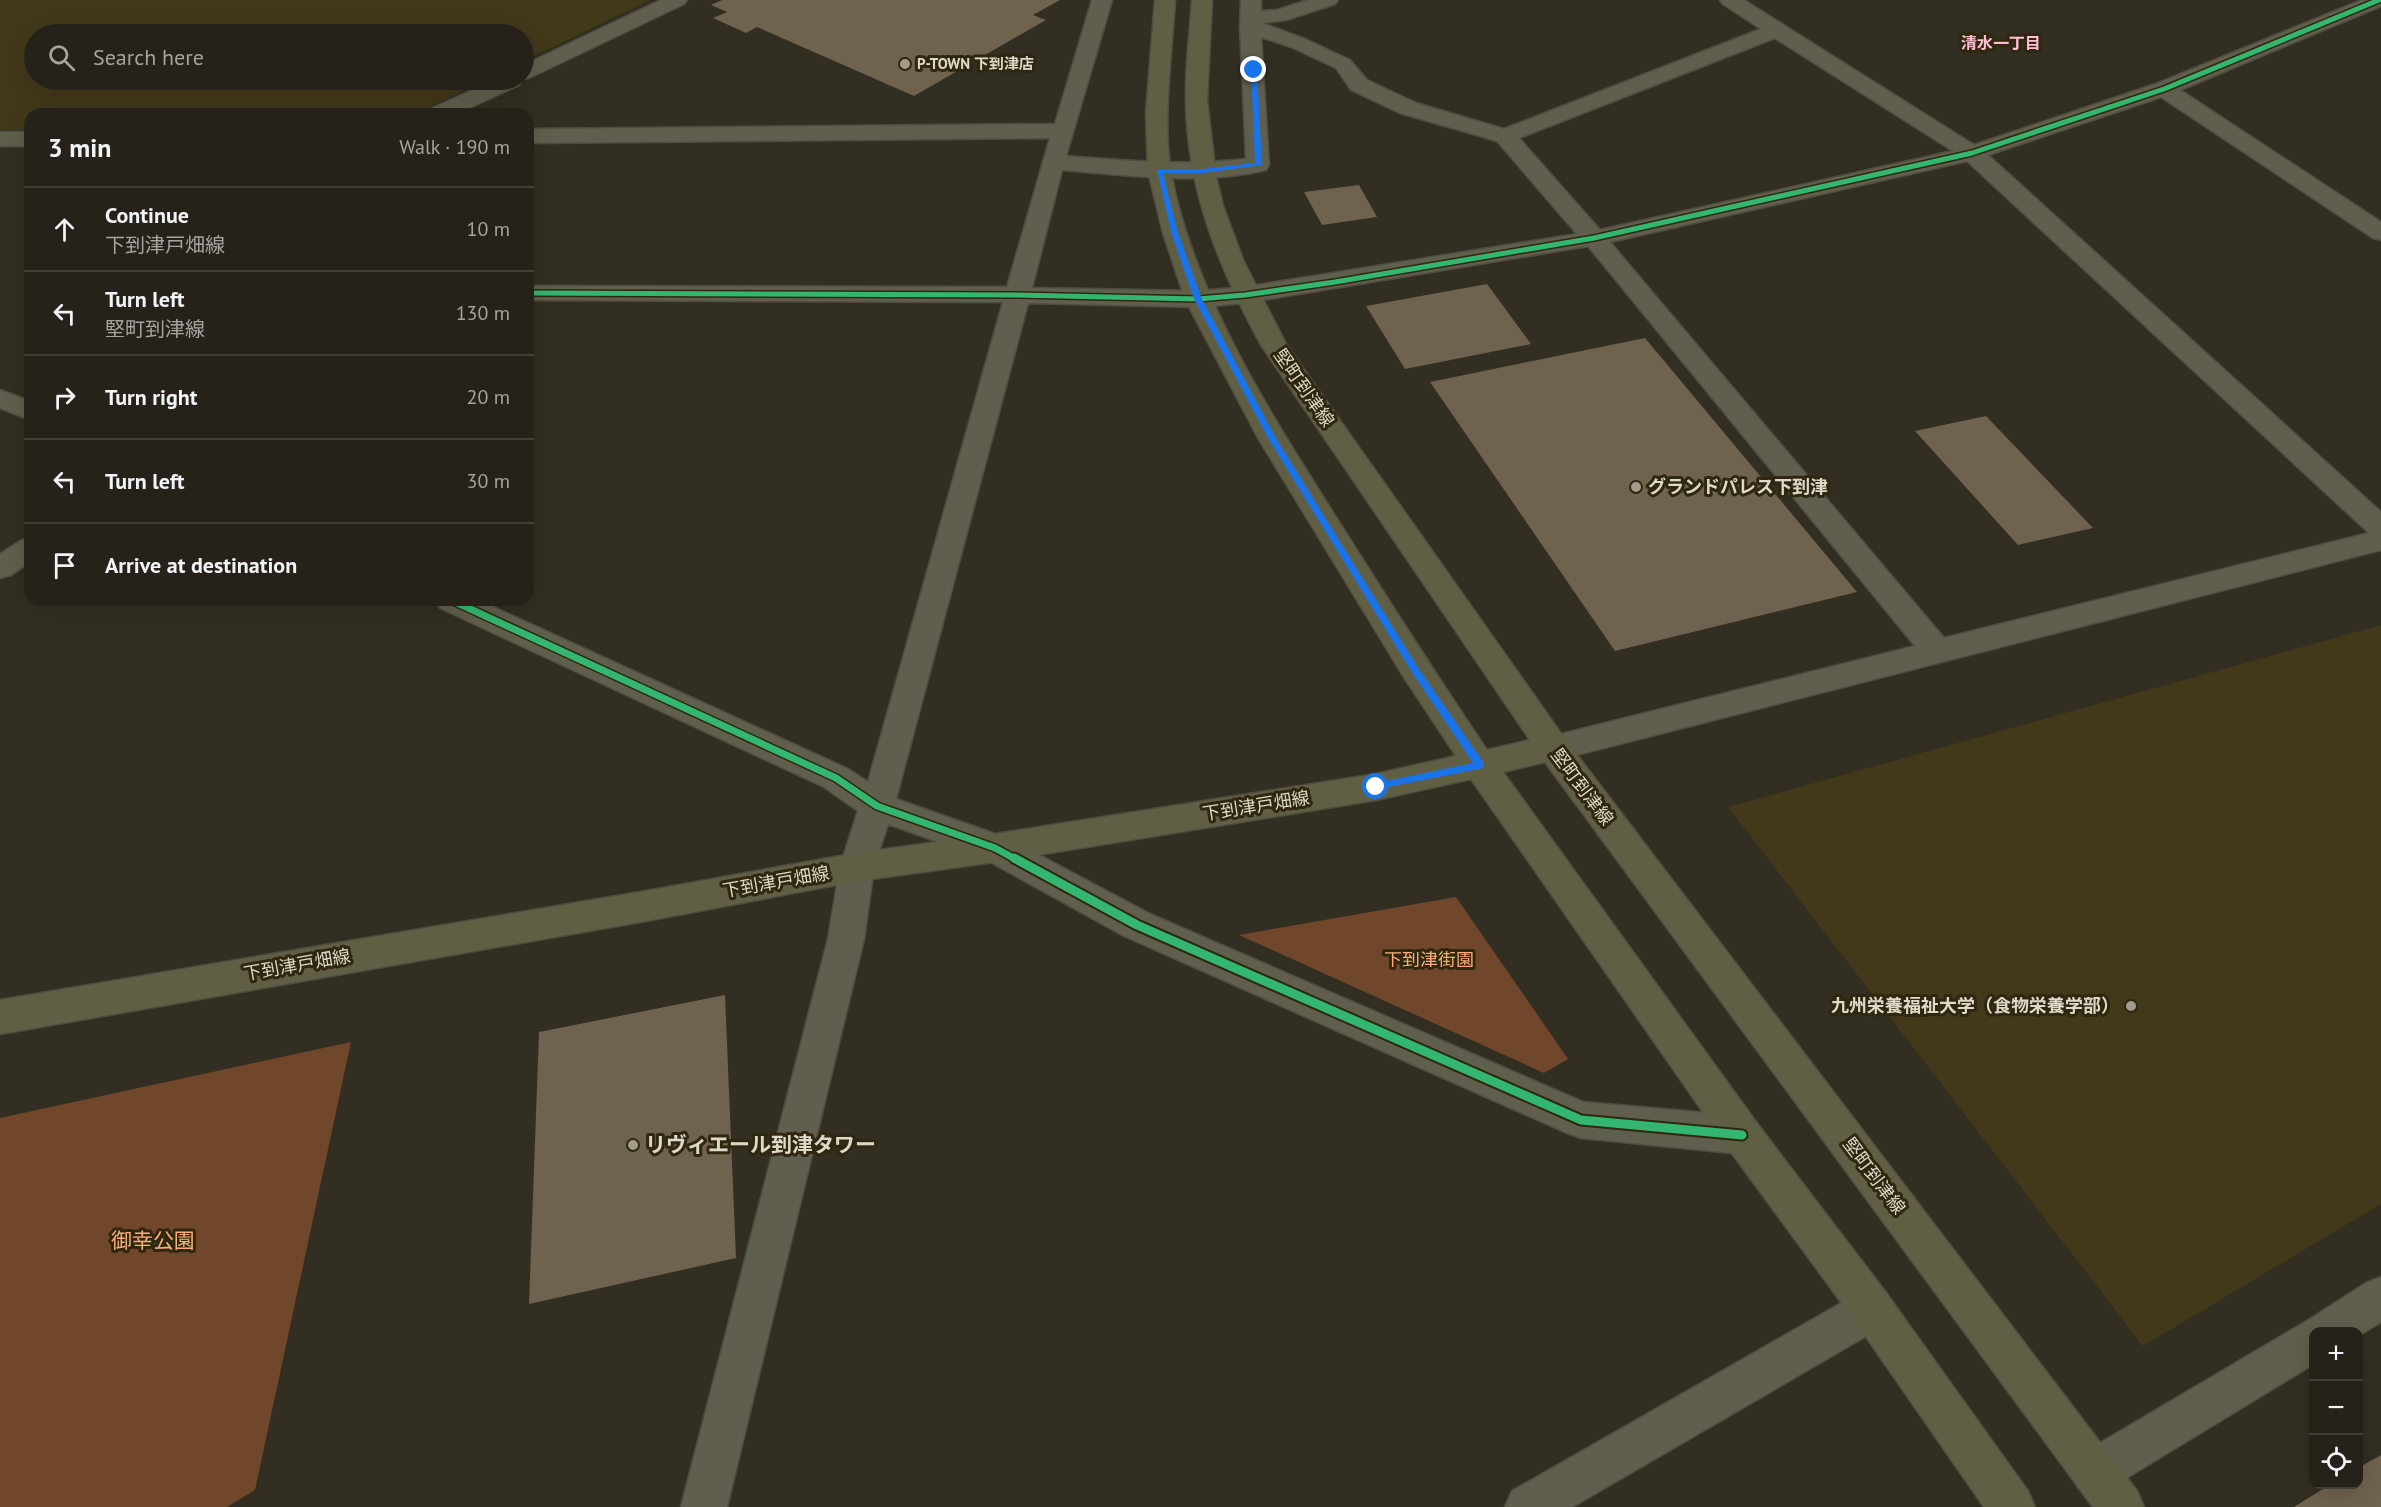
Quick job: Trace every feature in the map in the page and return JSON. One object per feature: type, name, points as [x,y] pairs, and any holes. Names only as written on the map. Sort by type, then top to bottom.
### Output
[{"type":"main road","points":[[1165,0],[1157,113],[1159,171],[1175,232],[1198,299],[1272,438],[1416,671],[1480,766],[1742,1135],[1872,1309],[2012,1507]]},
{"type":"main road","name":"堅町到津線","points":[[1202,0],[1197,113],[1203,171],[1218,230],[1245,295],[1274,345],[1552,748],[2121,1507]]},
{"type":"main road","name":"下到津戸畑線","points":[[0,1017],[646,906],[856,867],[995,848],[1365,789],[1480,766],[1552,748]]},
{"type":"street","points":[[534,68],[677,0]]},
{"type":"street","points":[[704,1507],[846,939],[856,867],[889,770],[1053,162],[1102,0]]},
{"type":"street","points":[[1250,15],[1280,16],[1328,0]]},
{"type":"street","points":[[1730,0],[1972,153],[2381,528]]},
{"type":"street","points":[[534,293],[1017,295],[1198,299],[1245,295],[1594,238],[1972,153],[2164,89],[2379,1]]},
{"type":"street","points":[[1053,162],[1159,171],[1203,171],[1258,165],[1250,15]]},
{"type":"street","points":[[1250,15],[1298,43],[1343,64],[1359,85],[1408,108],[1505,136],[1594,238],[1937,651]]},
{"type":"street","points":[[1505,136],[1779,29]]},
{"type":"street","points":[[2164,89],[2381,233]]},
{"type":"street","points":[[451,108],[490,90]]},
{"type":"street","points":[[534,136],[1064,131]]},
{"type":"street","points":[[0,139],[24,139]]},
{"type":"street","points":[[0,398],[24,408]]},
{"type":"street","points":[[1552,748],[2381,540]]},
{"type":"street","points":[[0,568],[24,552]]},
{"type":"street","points":[[464,606],[836,778],[877,806],[995,848],[1137,925],[1581,1120],[1742,1135]]},
{"type":"street","points":[[2334,1327],[2381,1298]]},
{"type":"street","points":[[1527,1507],[1872,1309]]},
{"type":"street","points":[[2094,1472],[2309,1341]]},
{"type":"shaded area","points":[[0,0],[650,0],[534,56],[534,24],[24,24],[24,90],[465,90],[428,108],[24,108],[24,130],[0,130]]},
{"type":"shaded area","name":"九州栄養福祉大学（食物栄養学部）","points":[[2381,625],[2381,1204],[2143,1346],[1728,807]]},
{"type":"green space","name":"下到津街園","points":[[1456,897],[1568,1059],[1544,1073],[1239,935]]},
{"type":"green space","name":"御幸公園","points":[[351,1042],[255,1490],[227,1507],[0,1507],[0,1118]]},
{"type":"building","name":"P-TOWN 下到津店","points":[[722,0],[1060,0],[1033,15],[1046,20],[914,96],[757,27],[746,33],[713,18],[727,12],[711,5]]},
{"type":"building","points":[[1359,185],[1377,217],[1322,225],[1304,192]]},
{"type":"building","points":[[1487,284],[1531,344],[1405,369],[1366,306]]},
{"type":"building","name":"グランドパレス下到津","points":[[1645,338],[1857,592],[1615,651],[1430,382]]},
{"type":"building","points":[[1986,416],[2093,528],[2018,545],[1915,431]]},
{"type":"building","name":"リヴィエール到津タワー","points":[[725,995],[736,1258],[529,1304],[539,1032]]},
{"type":"building","points":[[2381,1455],[2381,1507],[2294,1507],[2323,1489],[2363,1489],[2363,1465]]},
{"type":"cycle path","points":[[534,293],[1017,295],[1198,299],[1245,295],[1335,282],[1594,238],[1972,153],[2164,89],[2379,0]]},
{"type":"cycle path","points":[[464,606],[836,778],[877,806],[995,848],[1137,925],[1581,1120],[1742,1135]]},
{"type":"place","name":"P-TOWN 下到津店","points":[[905,64]]},
{"type":"place","name":"グランドパレス下到津","points":[[1636,487]]},
{"type":"place","name":"九州栄養福祉大学（食物栄養学部）","points":[[2131,1006]]},
{"type":"place","name":"リヴィエール到津タワー","points":[[633,1145]]},
{"type":"district","name":"清水一丁目","points":[[2001,43]]},
{"type":"route","points":[[1254,70],[1258,165],[1203,171],[1159,171],[1175,232],[1198,299],[1272,438],[1416,671],[1480,766],[1376,787]]}]
